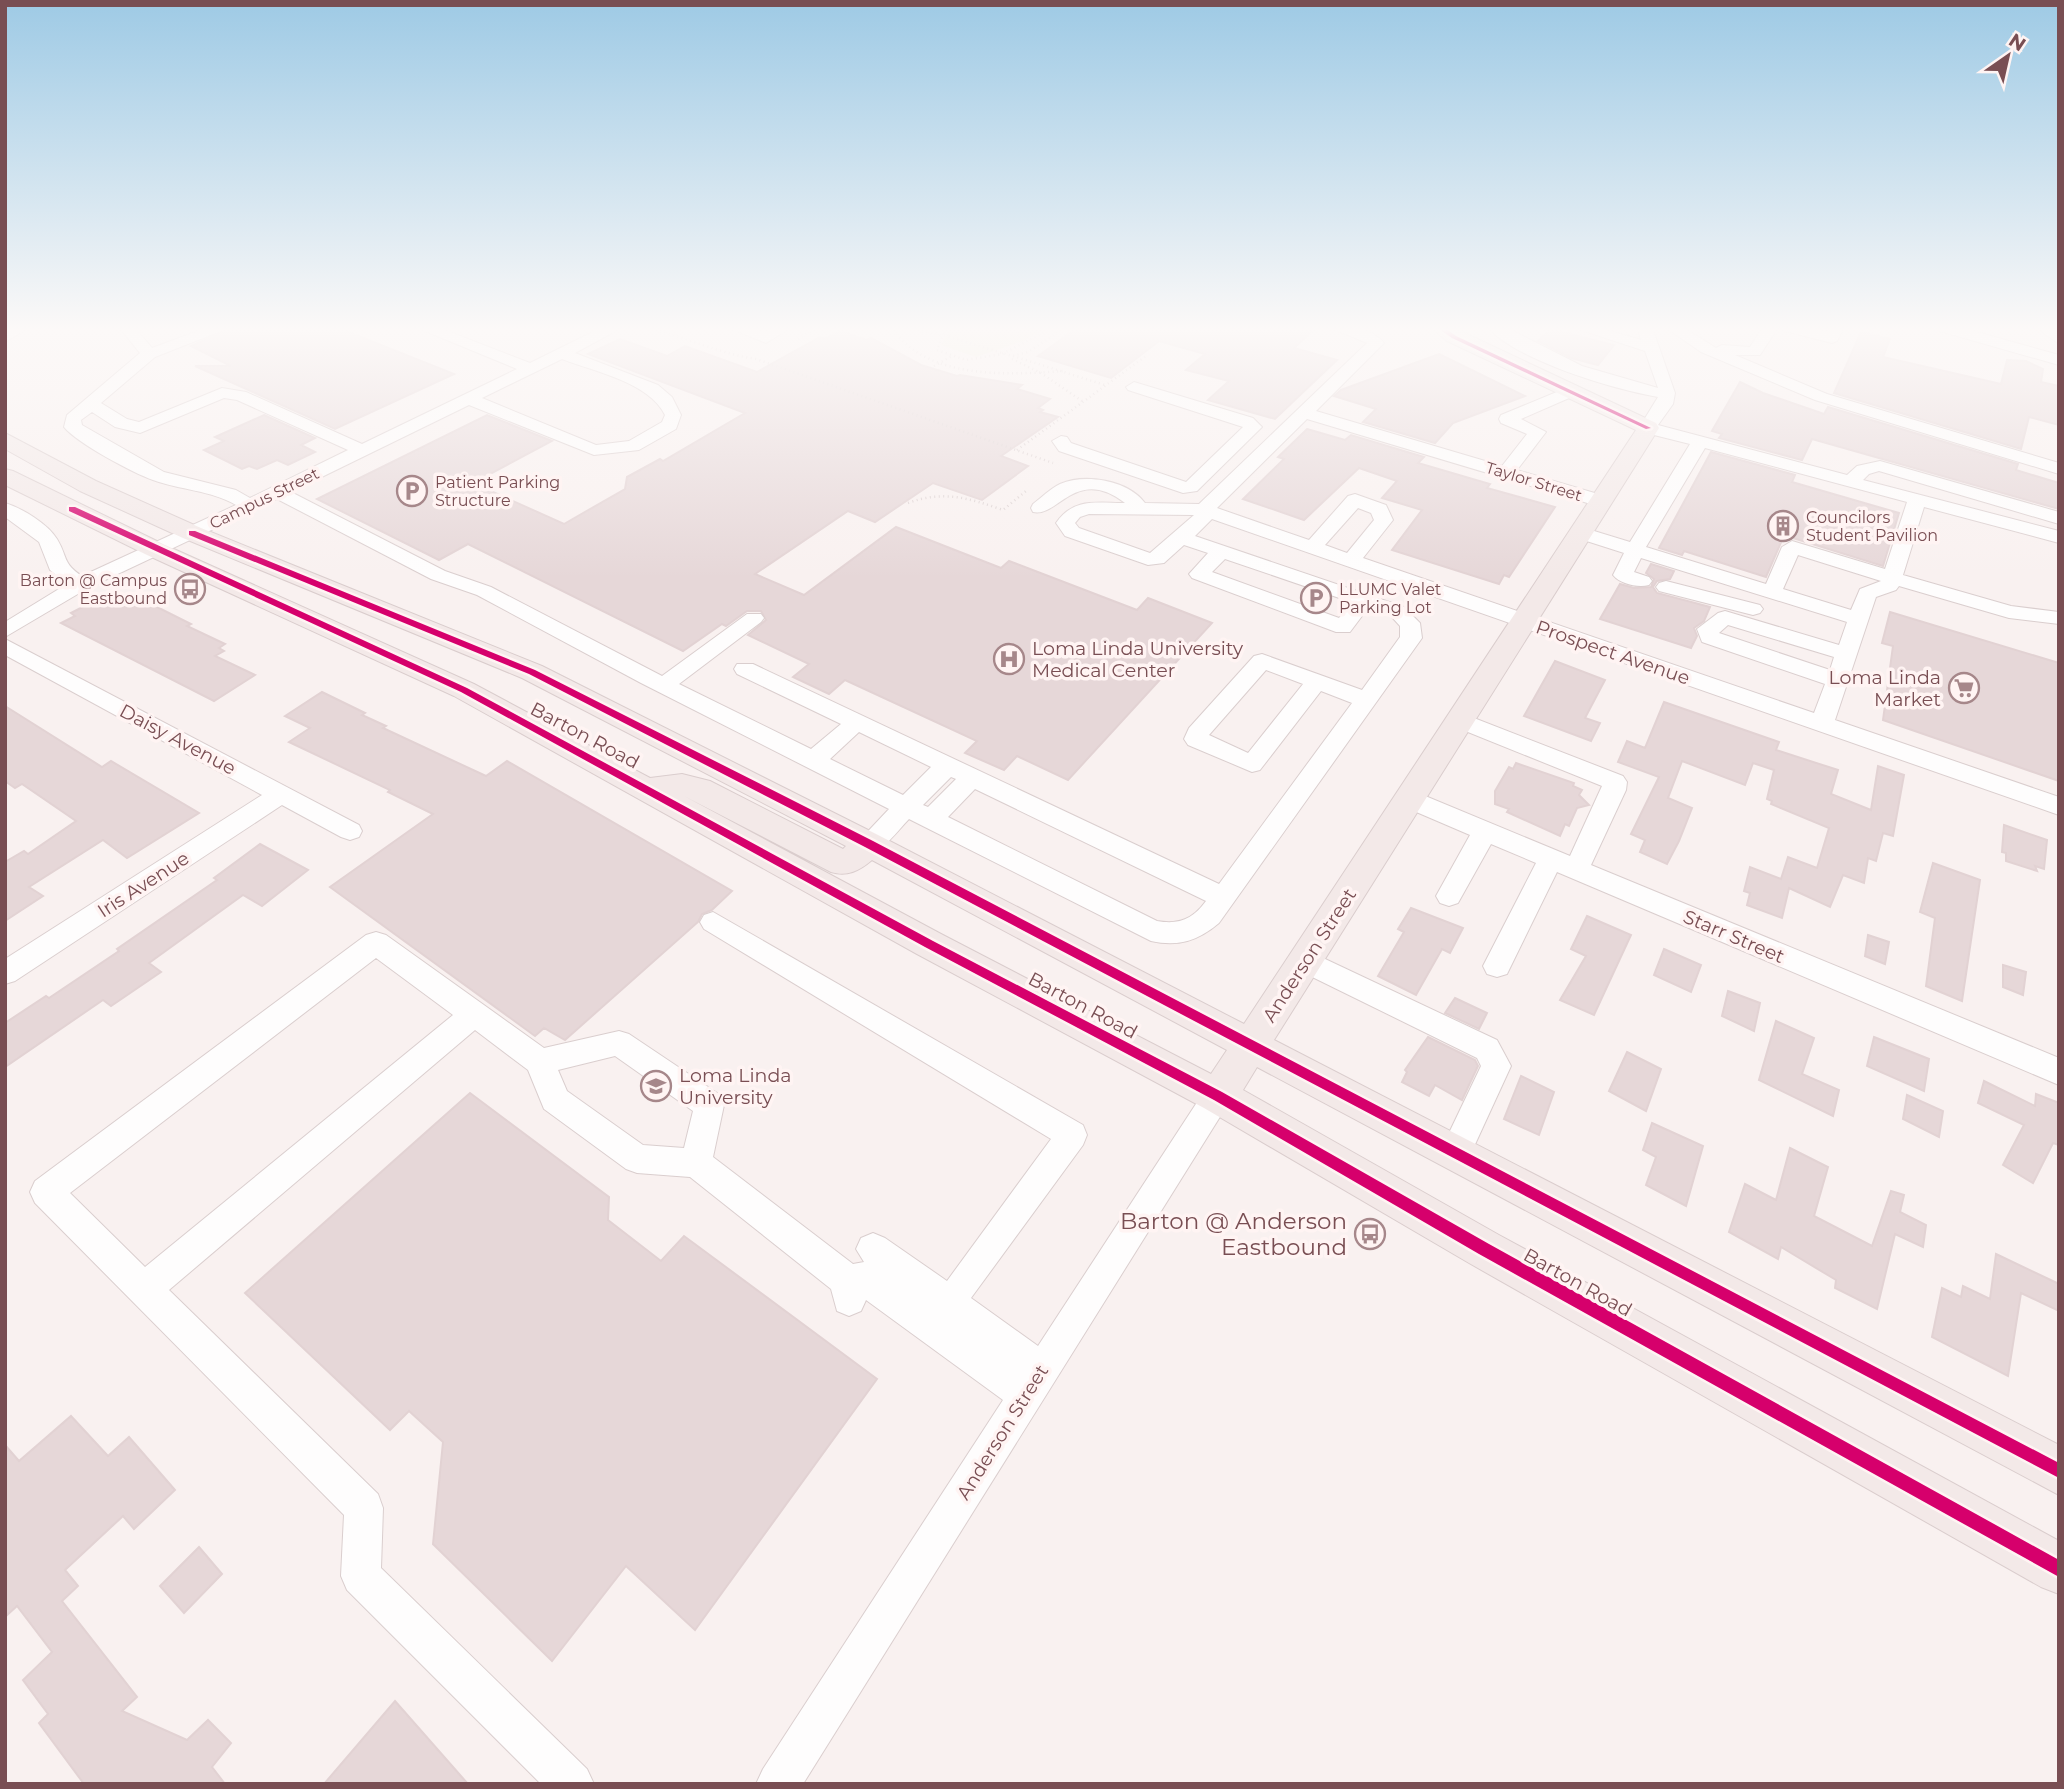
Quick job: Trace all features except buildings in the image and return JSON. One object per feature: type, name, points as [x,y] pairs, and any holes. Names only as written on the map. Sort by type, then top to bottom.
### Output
[{"type":"main road","points":[[1610,410],[1648,428]]},
{"type":"main road","name":"Anderson Street","points":[[1218,1096],[1648,428]]},
{"type":"main road","name":"Barton Road","points":[[5,440],[88,485],[192,533],[532,672],[869,844],[2059,1471]]},
{"type":"main road","name":"Barton Road","points":[[5,476],[156,550],[464,690],[648,788],[929,944],[1218,1096],[1496,1256],[2059,1570]]},
{"type":"main road","points":[[648,788],[682,785],[699,789],[842,863],[850,860],[869,844]]},
{"type":"street","points":[[83,410],[73,419],[74,427],[89,439],[158,477],[230,494],[250,505]]},
{"type":"street","points":[[101,410],[121,423],[140,428],[182,410]]},
{"type":"street","points":[[274,410],[362,450]]},
{"type":"street","points":[[409,427],[444,410]]},
{"type":"street","points":[[497,410],[594,450],[633,446],[670,425],[673,415],[671,410]]},
{"type":"street","points":[[1061,441],[1065,447],[1183,488],[1191,487],[1253,427],[1247,422],[1209,410]]},
{"type":"street","points":[[1506,473],[1537,432],[1507,419],[1527,410]]},
{"type":"street","points":[[1659,410],[1648,428],[2059,537]]},
{"type":"street","points":[[1866,410],[2059,469]]},
{"type":"street","points":[[1208,506],[1087,508],[1073,513],[1065,523],[1072,532],[1148,559],[1157,559],[1203,519],[1208,506],[1305,412]]},
{"type":"street","name":"Taylor Street","points":[[1305,412],[1601,501]]},
{"type":"street","name":"Campus Street","points":[[156,550],[409,427]]},
{"type":"street","points":[[1642,581],[1623,575],[1635,550],[1700,442]]},
{"type":"street","points":[[1850,482],[1863,470],[1880,466],[2059,518]]},
{"type":"street","points":[[1040,508],[1072,486],[1088,484],[1123,494],[1135,501],[1139,508]]},
{"type":"street","points":[[1183,488],[1208,506]]},
{"type":"street","points":[[277,492],[439,575],[484,591],[664,685],[932,817],[1151,930],[1170,935],[1192,931],[1210,916],[1411,638],[1413,628],[1397,611],[1182,538]]},
{"type":"street","points":[[1822,724],[1867,593],[1889,586],[1917,499]]},
{"type":"street","points":[[1312,548],[1355,500],[1379,509],[1384,520],[1351,561]]},
{"type":"street","name":"Prospect Avenue","points":[[1208,506],[1312,548],[2059,806]]},
{"type":"street","points":[[5,509],[35,528],[48,540],[60,570],[81,584]]},
{"type":"street","points":[[1581,533],[1772,592],[1852,636]]},
{"type":"street","points":[[1772,592],[1793,547],[2009,612],[2059,618]]},
{"type":"street","points":[[5,631],[81,584],[156,550]]},
{"type":"street","points":[[1223,550],[1199,574],[1343,627],[1364,600]]},
{"type":"street","points":[[1666,587],[1852,636]]},
{"type":"street","points":[[1837,680],[1709,637],[1708,629],[1725,617],[1852,636]]},
{"type":"street","points":[[664,685],[754,618]]},
{"type":"street","name":"Daisy Avenue","points":[[5,646],[351,831]]},
{"type":"street","points":[[1317,681],[1252,764],[1196,739],[1197,734],[1258,663],[1264,661],[1317,681],[1366,700]]},
{"type":"street","points":[[745,669],[1222,897]]},
{"type":"street","points":[[1461,721],[1615,782],[1614,790],[1576,869]]},
{"type":"street","points":[[823,764],[866,727]]},
{"type":"street","points":[[869,844],[947,766]]},
{"type":"street","points":[[932,817],[972,777]]},
{"type":"street","name":"Iris Avenue","points":[[5,973],[281,794]]},
{"type":"street","name":"Starr Street","points":[[1409,799],[2059,1072]]},
{"type":"street","points":[[1449,896],[1485,831]]},
{"type":"street","points":[[1497,966],[1551,859]]},
{"type":"street","points":[[713,922],[1072,1135],[962,1285]]},
{"type":"street","points":[[572,1784],[361,1576],[364,1508],[46,1192],[376,943],[540,1062],[555,1100],[637,1159],[696,1163],[859,1277],[1034,1382]]},
{"type":"street","points":[[1306,961],[1488,1049],[1496,1066],[1455,1154]]},
{"type":"street","points":[[144,1289],[474,1014]]},
{"type":"street","points":[[540,1062],[619,1044],[709,1105],[696,1163]]},
{"type":"street","name":"Anderson Street","points":[[778,1784],[1218,1096]]},
{"type":"path","points":[[902,410],[1060,466]]},
{"type":"path","points":[[1016,451],[1069,410]]},
{"type":"path","points":[[908,503],[935,494],[950,493],[1003,510],[1031,487]]},
{"type":"cycle path","points":[[1611,410],[1648,428]]},
{"type":"cycle path","points":[[72,509],[464,690],[929,944],[1218,1096],[1484,1249],[2059,1569]]},
{"type":"cycle path","points":[[192,533],[532,672],[869,844],[2059,1471]]},
{"type":"place","name":"Patient Parking Structure","points":[[412,491]]},
{"type":"place","name":"Councilors Student Pavilion","points":[[1783,526]]},
{"type":"place","name":"Barton @ Campus Eastbound","points":[[190,589]]},
{"type":"place","name":"LLUMC Valet Parking Lot","points":[[1316,598]]},
{"type":"place","name":"Loma Linda University Medical Center","points":[[1009,659]]},
{"type":"place","name":"Loma Linda Market","points":[[1964,688]]},
{"type":"place","name":"Loma Linda University","points":[[656,1086]]},
{"type":"place","name":"Barton @ Anderson Eastbound","points":[[1370,1234]]}]
